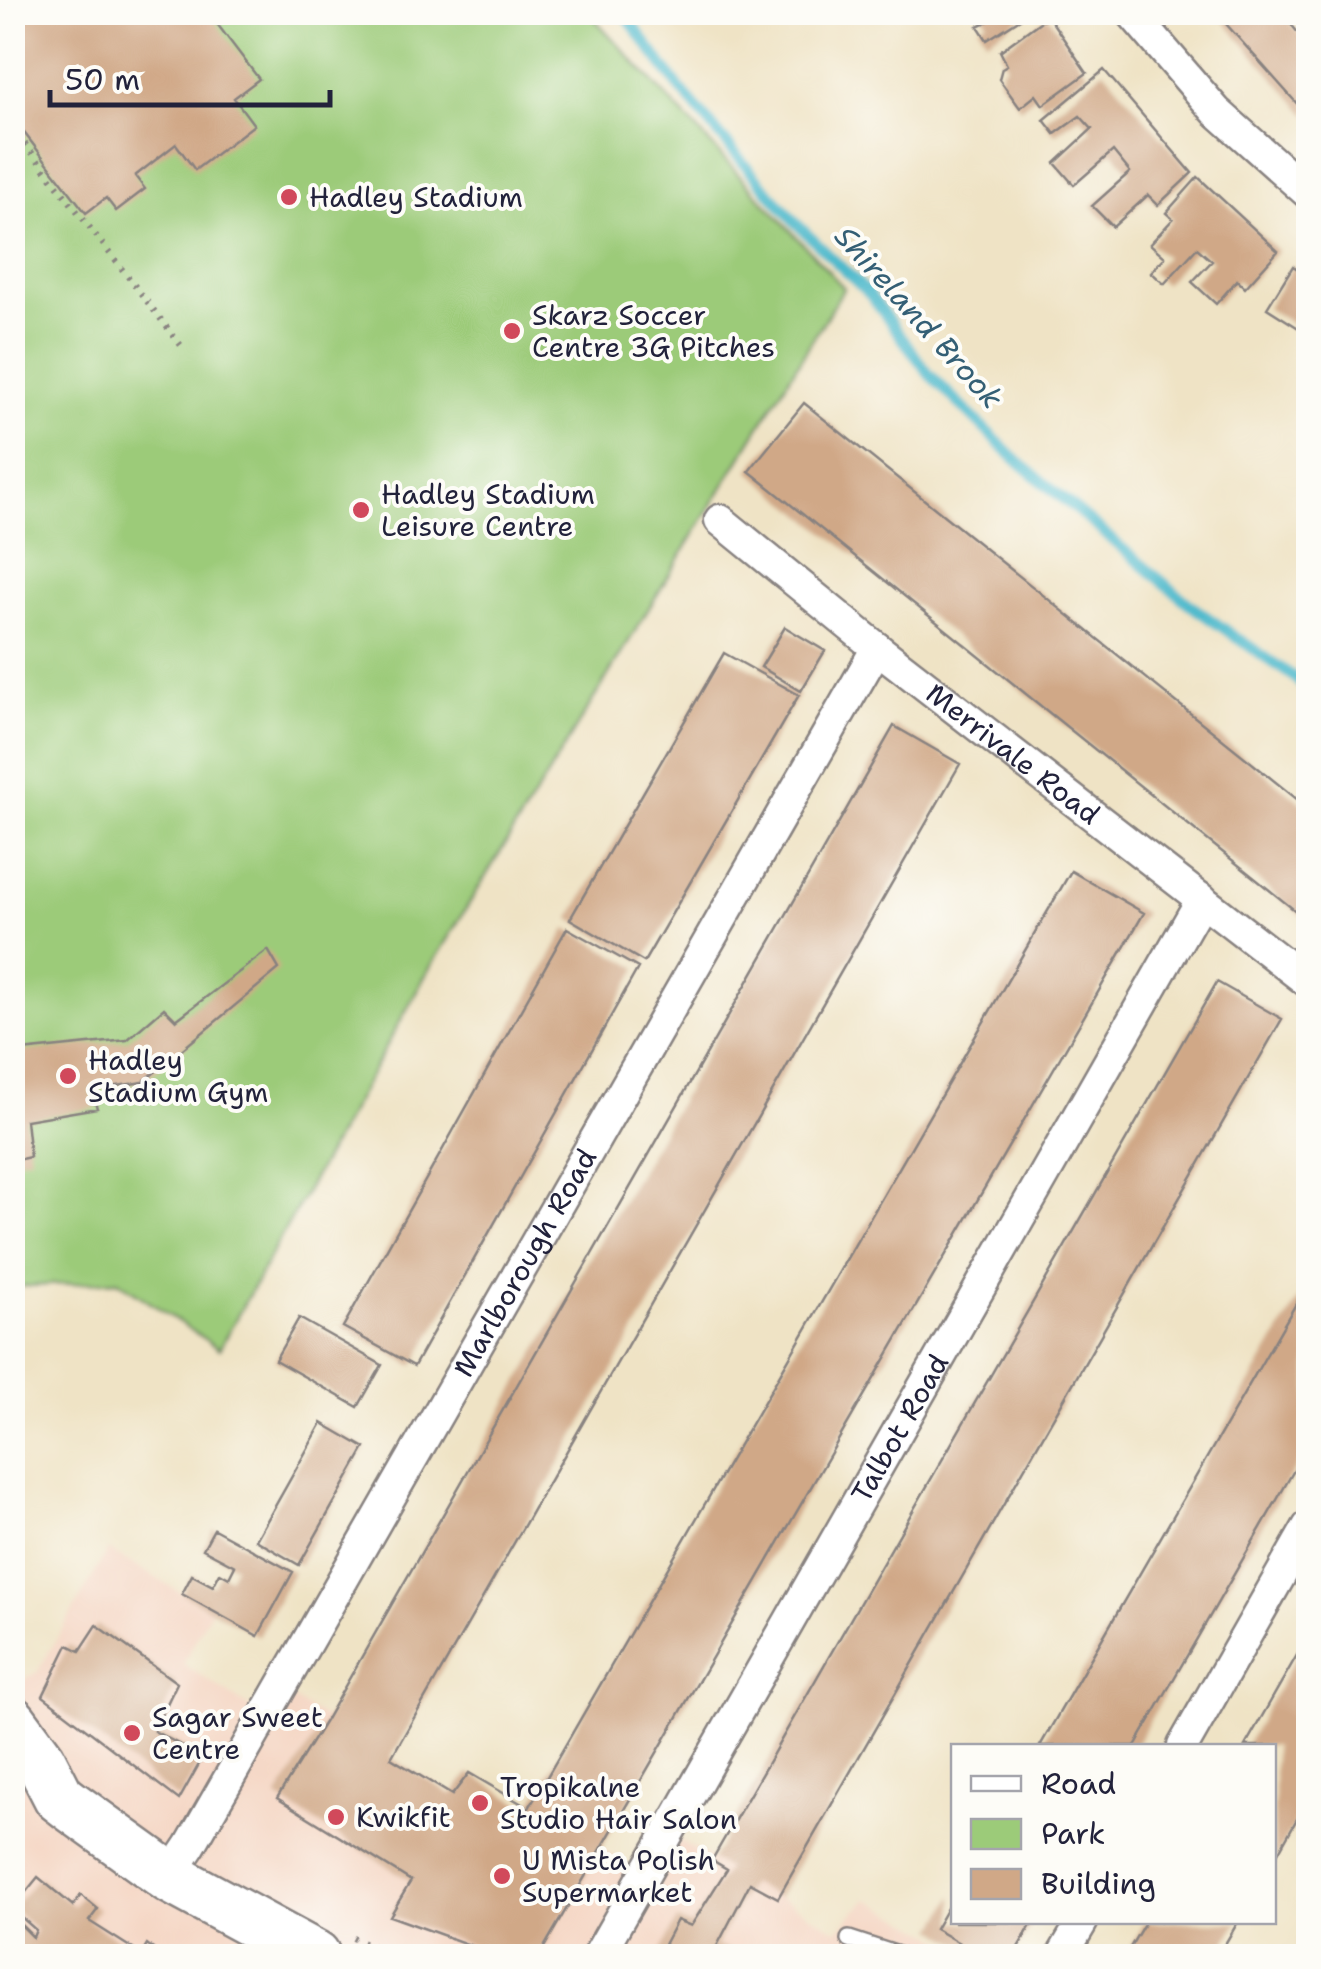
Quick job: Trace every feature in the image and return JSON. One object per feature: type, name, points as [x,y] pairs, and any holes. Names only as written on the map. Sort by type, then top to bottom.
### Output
[{"type":"main road","points":[[12,1722],[40,1760],[59,1797]]},
{"type":"main road","points":[[12,1772],[43,1792],[59,1797],[169,1877],[316,1956]]},
{"type":"street","points":[[1131,12],[1216,110],[1308,193]]},
{"type":"street","name":"Merrivale Road","points":[[720,520],[877,648],[1308,982]]},
{"type":"street","name":"Marlborough Road","points":[[169,1877],[877,648]]},
{"type":"street","name":"Talbot Road","points":[[598,1956],[1202,899]]},
{"type":"street","points":[[1183,1744],[1308,1527]]},
{"type":"street","points":[[1062,1956],[1081,1924]]},
{"type":"lane","points":[[849,1939],[901,1956]]},
{"type":"path","points":[[12,127],[184,348]]},
{"type":"shaded area","points":[[108,1550],[211,1610],[183,1664],[264,1717],[279,1691],[452,1794],[469,1773],[644,1874],[668,1834],[837,1930],[868,1899],[972,1956],[13,1956],[12,1684],[37,1673]]},
{"type":"green space","name":"Hadley Stadium Leisure Centre","points":[[13,13],[589,13],[844,288],[428,971],[219,1349],[118,1281],[13,1287]]},
{"type":"building","points":[[12,12],[208,12],[259,79],[234,98],[254,125],[195,170],[176,144],[135,176],[145,189],[116,211],[106,198],[86,213],[12,117],[12,106],[17,102],[12,95]]},
{"type":"building","points":[[981,12],[1031,12],[987,40],[978,26],[987,22]]},
{"type":"building","points":[[1223,12],[1281,12],[1299,34],[1308,27],[1308,116],[1219,16]]},
{"type":"building","points":[[1048,16],[1087,73],[1043,105],[1036,95],[1020,108],[999,79],[1007,65],[1000,51]]},
{"type":"building","points":[[1104,70],[1192,173],[1158,205],[1148,195],[1113,227],[1092,206],[1130,172],[1113,151],[1074,185],[1055,163],[1092,129],[1080,116],[1055,134],[1044,120]]},
{"type":"building","points":[[1198,177],[1278,251],[1245,288],[1237,280],[1216,304],[1192,282],[1212,261],[1197,248],[1164,284],[1151,272],[1165,257],[1150,244],[1173,219],[1166,213]]},
{"type":"building","points":[[1293,266],[1308,276],[1308,334],[1267,308]]},
{"type":"building","points":[[804,403],[1308,808],[1308,921],[749,471]]},
{"type":"building","points":[[785,627],[825,651],[801,691],[761,667]]},
{"type":"building","points":[[724,653],[799,695],[644,962],[570,919]]},
{"type":"building","points":[[894,726],[960,764],[391,1758],[452,1795],[469,1773],[529,1808],[1071,871],[1144,913],[539,1956],[500,1956],[390,1916],[411,1881],[277,1798],[325,1721]]},
{"type":"building","points":[[567,928],[638,968],[414,1366],[343,1327]]},
{"type":"building","points":[[268,950],[279,969],[143,1082],[91,1090],[97,1108],[26,1120],[30,1157],[12,1161],[12,1052],[127,1040],[164,1008],[176,1020]]},
{"type":"building","points":[[1217,982],[1282,1019],[778,1898],[750,1883],[717,1946],[747,1956],[658,1956],[677,1920],[691,1926],[727,1869],[712,1860]]},
{"type":"building","points":[[1308,1283],[1308,1446],[1136,1744],[1041,1744]]},
{"type":"building","points":[[299,1318],[382,1365],[358,1407],[275,1360]]},
{"type":"building","points":[[322,1423],[365,1448],[299,1565],[256,1540]]},
{"type":"building","points":[[214,1529],[293,1572],[258,1636],[182,1594],[192,1575],[213,1586],[220,1573],[229,1578],[235,1566],[203,1549]]},
{"type":"building","points":[[97,1625],[177,1683],[154,1731],[203,1757],[179,1800],[43,1696],[68,1645],[80,1651]]},
{"type":"building","points":[[1308,1636],[1308,1799],[1276,1856],[1276,1744],[1246,1744]]},
{"type":"building","points":[[38,1877],[73,1906],[81,1895],[98,1909],[89,1921],[141,1954],[147,1944],[162,1956],[12,1956],[12,1934],[19,1923],[33,1937],[36,1930],[12,1909]]},
{"type":"building","points":[[951,1901],[951,1924],[1032,1924],[1013,1956],[982,1956],[935,1929]]},
{"type":"building","points":[[1144,1924],[1237,1924],[1218,1956],[1125,1956]]},
{"type":"waterway","name":"Shireland Brook","points":[[623,12],[678,86],[746,166],[797,224],[870,295],[929,374],[1013,457],[1193,607],[1295,678],[1308,692]]},
{"type":"place","name":"Hadley Stadium","points":[[289,197]]},
{"type":"place","name":"Skarz Soccer Centre 3G Pitches","points":[[512,331]]},
{"type":"place","name":"Hadley Stadium Leisure Centre","points":[[361,510]]},
{"type":"place","name":"Hadley Stadium Gym","points":[[68,1076]]},
{"type":"place","name":"Sagar Sweet Centre","points":[[132,1733]]},
{"type":"place","name":"Tropikalne Studio Hair Salon","points":[[480,1803]]},
{"type":"place","name":"Kwikfit","points":[[336,1817]]},
{"type":"place","name":"U Mista Polish Supermarket","points":[[502,1876]]}]
